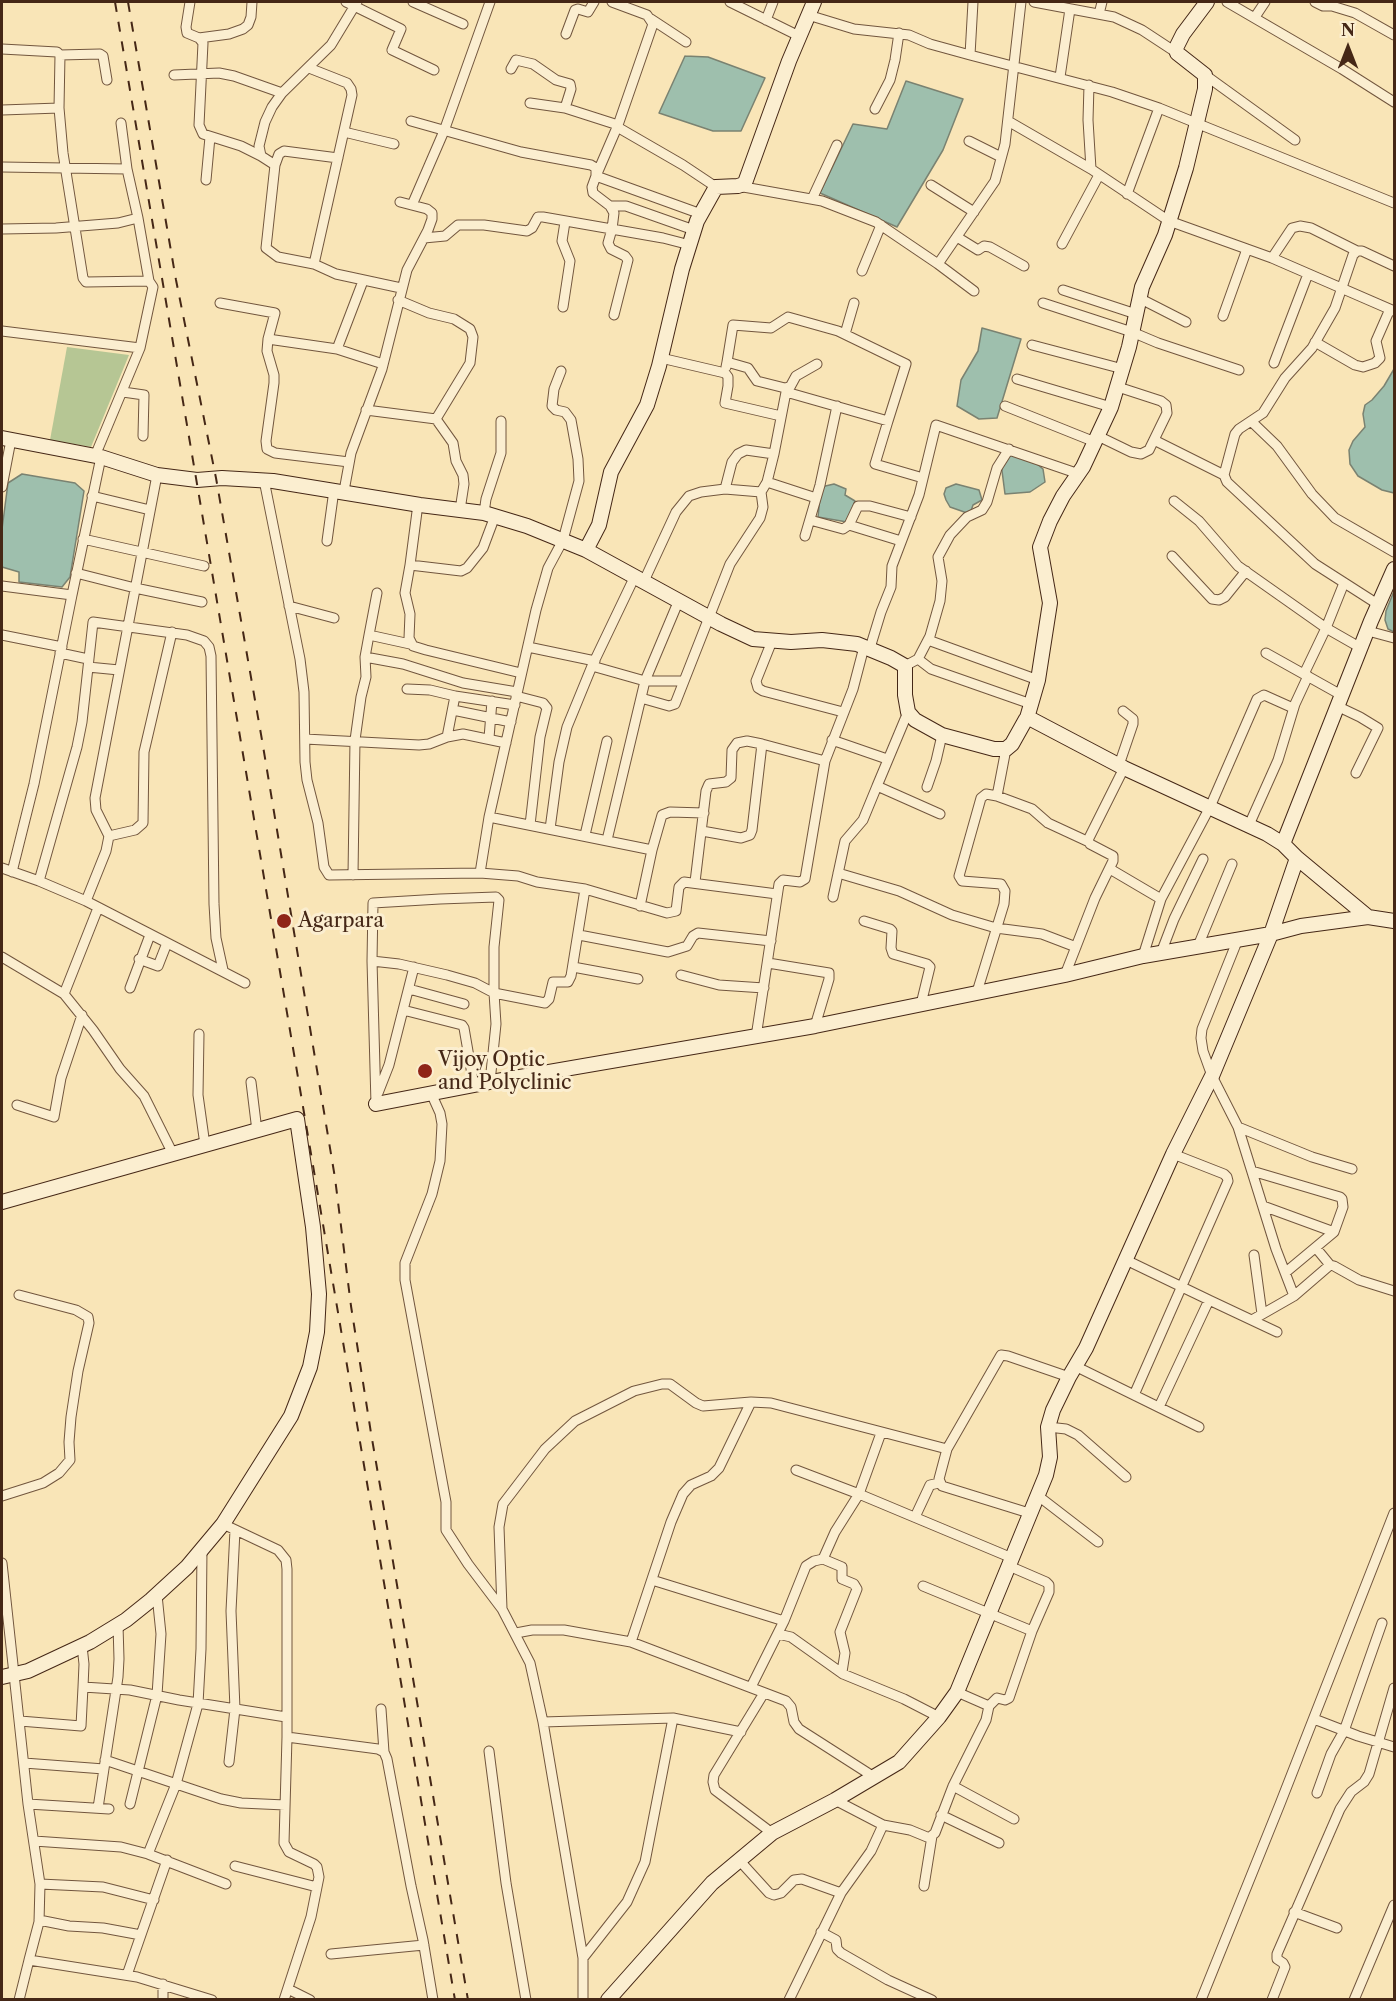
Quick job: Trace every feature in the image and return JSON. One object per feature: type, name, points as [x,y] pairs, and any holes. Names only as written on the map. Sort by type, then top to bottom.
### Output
[{"type":"street","points":[[190,2],[187,33],[199,38],[203,43],[199,125],[203,134],[241,146],[275,165]]},
{"type":"street","points":[[199,38],[229,34],[243,29],[252,17],[252,2]]},
{"type":"street","points":[[413,2],[463,24]]},
{"type":"street","points":[[412,205],[444,131],[490,2]]},
{"type":"street","points":[[566,34],[575,10],[588,12],[594,2]]},
{"type":"street","points":[[612,2],[647,15],[686,42]]},
{"type":"street","points":[[730,2],[800,36]]},
{"type":"street","points":[[766,20],[773,2]]},
{"type":"street","points":[[530,103],[564,108],[618,125],[619,128],[683,165],[716,188],[744,184],[814,2]]},
{"type":"street","points":[[970,56],[973,2]]},
{"type":"street","points":[[938,264],[995,182],[1008,121],[1021,2]]},
{"type":"street","points":[[1034,2],[1070,9],[1083,6],[1142,30],[1295,140]]},
{"type":"street","points":[[1099,14],[1102,2]]},
{"type":"street","points":[[1177,53],[1176,48],[1183,34],[1207,2]]},
{"type":"street","points":[[1227,2],[1395,102]]},
{"type":"street","points":[[1255,17],[1265,2]]},
{"type":"street","points":[[1315,2],[1355,13],[1395,35]]},
{"type":"street","points":[[261,156],[259,146],[272,107],[282,93],[331,45],[353,3],[401,29],[392,50],[434,70]]},
{"type":"street","points":[[1060,77],[1070,9]]},
{"type":"street","points":[[808,15],[854,29],[899,33],[970,56],[1089,85],[1159,108],[1395,203]]},
{"type":"street","points":[[614,315],[628,260],[626,256],[611,249],[608,243],[614,213],[610,206],[593,193],[592,187],[618,125],[653,29],[651,19]]},
{"type":"street","points":[[875,109],[890,80],[899,33]]},
{"type":"street","points":[[2,49],[57,52],[60,55],[100,54],[103,56],[107,80]]},
{"type":"street","points":[[60,55],[59,108],[65,169],[82,273],[86,282],[149,281]]},
{"type":"street","points":[[511,69],[516,60],[533,64],[556,80],[570,84],[571,89],[564,108]]},
{"type":"street","points":[[309,68],[347,83],[352,95],[322,220],[314,264]]},
{"type":"street","points":[[174,75],[219,73],[282,93]]},
{"type":"street","points":[[997,796],[1006,749],[1012,744],[1027,718],[1038,680],[1050,603],[1040,547],[1063,496],[1079,474],[1097,439],[1118,387],[1142,287],[1169,221],[1186,168],[1205,89],[1205,75]]},
{"type":"street","points":[[1062,244],[1095,172],[1088,120],[1089,85]]},
{"type":"street","points":[[2,110],[59,108]]},
{"type":"street","points":[[1127,194],[1159,108]]},
{"type":"street","points":[[411,121],[521,152],[591,165],[596,168],[596,176]]},
{"type":"street","points":[[1008,121],[1095,172],[1169,221],[1272,258],[1392,310],[1376,341],[1380,358],[1375,363],[1363,367],[1355,365],[1315,342]]},
{"type":"street","points":[[12,872],[34,784],[98,457],[140,348],[153,287],[149,281],[127,169],[121,123]]},
{"type":"street","points":[[344,132],[394,144]]},
{"type":"street","points":[[206,180],[210,137]]},
{"type":"street","points":[[969,141],[1001,157]]},
{"type":"street","points":[[812,199],[837,145]]},
{"type":"street","points":[[338,158],[290,150],[279,154],[275,165],[266,248],[278,257],[314,264],[336,274],[363,281],[401,288]]},
{"type":"street","points":[[2,167],[127,169]]},
{"type":"street","points":[[596,176],[701,214]]},
{"type":"street","points":[[931,184],[974,213]]},
{"type":"street","points":[[738,186],[822,201],[880,225],[974,291]]},
{"type":"street","points":[[586,550],[599,525],[611,472],[647,405],[694,230],[716,188]]},
{"type":"street","points":[[327,542],[339,490],[383,364],[401,288],[407,270],[432,219],[432,213],[427,209],[400,202]]},
{"type":"street","points":[[610,206],[626,206],[694,230]]},
{"type":"street","points":[[2,229],[118,223],[138,218]]},
{"type":"street","points":[[424,238],[445,236],[458,225],[498,226],[522,231],[532,228],[538,218],[663,238],[690,245]]},
{"type":"street","points":[[563,307],[570,261],[562,241],[565,222]]},
{"type":"street","points":[[862,271],[880,225]]},
{"type":"street","points":[[1272,258],[1292,228],[1300,226],[1311,228],[1357,251],[1362,251],[1395,266]]},
{"type":"street","points":[[957,237],[978,250],[986,246],[1024,266]]},
{"type":"street","points":[[1223,316],[1247,249]]},
{"type":"street","points":[[1357,251],[1335,308],[1315,342],[1285,378],[1263,413],[1235,434],[1224,475],[1227,482],[1315,564],[1379,605]]},
{"type":"street","points":[[1274,363],[1308,274]]},
{"type":"street","points":[[337,349],[363,281]]},
{"type":"street","points":[[1063,290],[1136,314]]},
{"type":"street","points":[[1139,298],[1186,322]]},
{"type":"street","points":[[398,300],[429,313],[454,319],[470,329],[473,337],[470,363],[436,419]]},
{"type":"street","points":[[220,303],[276,313],[267,351],[274,375],[267,449],[275,453],[349,462]]},
{"type":"street","points":[[844,334],[854,303]]},
{"type":"street","points":[[1043,303],[1239,370]]},
{"type":"street","points":[[724,372],[733,325],[771,328],[788,317],[844,334],[906,364],[875,464],[924,477]]},
{"type":"street","points":[[2,331],[140,348]]},
{"type":"street","points":[[268,339],[337,349],[383,364]]},
{"type":"street","points":[[1032,345],[1123,369]]},
{"type":"street","points":[[661,358],[724,372],[728,377],[725,403],[781,416]]},
{"type":"street","points":[[727,362],[748,368],[757,381],[785,388],[790,387],[796,376],[817,364]]},
{"type":"street","points":[[480,873],[489,817],[521,673],[548,568],[563,540],[579,481],[572,420],[566,412],[556,410],[552,406],[554,389],[561,371]]},
{"type":"street","points":[[1017,379],[1111,407]]},
{"type":"street","points":[[1005,406],[1141,454],[1149,450],[1167,413],[1166,405],[1118,387]]},
{"type":"street","points":[[123,392],[144,395],[143,436]]},
{"type":"street","points":[[641,698],[673,706],[730,564],[760,518],[763,507],[761,492],[767,482],[774,454],[786,392],[888,421]]},
{"type":"street","points":[[805,536],[837,406]]},
{"type":"street","points":[[366,411],[436,419],[453,443],[456,461],[463,475],[460,510]]},
{"type":"street","points":[[410,565],[461,571],[467,568],[483,548],[489,514],[486,499],[501,453],[501,421]]},
{"type":"street","points":[[1252,422],[1276,446],[1312,494],[1335,518],[1395,552]]},
{"type":"street","points":[[756,1037],[777,894],[781,881],[800,882],[805,879],[825,761],[891,587],[892,566],[924,477],[936,425],[1079,474]]},
{"type":"street","points":[[2,487],[6,439],[98,457],[157,475],[196,480],[222,478],[264,480],[489,514],[586,550],[753,639],[791,642],[822,639],[867,648],[1032,704]]},
{"type":"street","points":[[1154,440],[1224,475]]},
{"type":"street","points":[[833,897],[845,841],[863,820],[908,712],[912,662],[928,640],[940,601],[942,581],[938,557],[950,536],[967,517],[982,510],[987,502],[997,468],[1009,449]]},
{"type":"street","points":[[725,489],[732,462],[738,454],[746,450],[774,454]]},
{"type":"street","points":[[86,902],[110,836],[96,810],[95,798],[157,475]]},
{"type":"street","points":[[264,480],[303,676],[308,780],[326,872],[332,876],[480,873],[518,876],[532,881],[585,889],[672,913],[678,907],[681,884],[695,882],[777,894]]},
{"type":"street","points":[[767,482],[816,498]]},
{"type":"street","points":[[550,829],[559,762],[567,727],[593,664],[676,512],[689,496],[701,492],[725,489],[761,492]]},
{"type":"street","points":[[92,496],[150,510]]},
{"type":"street","points":[[1174,501],[1199,521],[1221,548],[1246,571],[1326,628],[1361,648]]},
{"type":"street","points":[[410,644],[410,614],[405,592],[418,504]]},
{"type":"street","points":[[810,520],[843,529],[849,525],[858,506],[870,506],[911,517]]},
{"type":"street","points":[[849,525],[901,540]]},
{"type":"street","points":[[83,538],[204,566]]},
{"type":"street","points":[[1172,556],[1212,599],[1220,600],[1225,597],[1246,571]]},
{"type":"street","points":[[1283,844],[1395,569]]},
{"type":"street","points":[[76,573],[202,602]]},
{"type":"street","points":[[1248,825],[1278,760],[1293,708],[1344,583]]},
{"type":"street","points":[[2,586],[72,595]]},
{"type":"street","points":[[353,875],[355,740],[366,677],[365,657],[377,592]]},
{"type":"street","points":[[607,840],[645,681],[679,600]]},
{"type":"street","points":[[289,606],[334,618]]},
{"type":"street","points":[[39,881],[77,747],[93,622],[172,632],[204,641],[209,647],[211,656],[214,904],[216,938],[223,970]]},
{"type":"street","points":[[1368,631],[1395,638]]},
{"type":"street","points":[[110,836],[135,830],[143,823],[145,746],[172,632]]},
{"type":"street","points":[[2,635],[61,650],[88,663],[119,670]]},
{"type":"street","points":[[369,635],[521,673]]},
{"type":"street","points":[[928,640],[1038,680]]},
{"type":"street","points":[[772,641],[756,681],[758,688],[843,712]]},
{"type":"street","points":[[528,647],[593,664],[645,681],[684,681]]},
{"type":"street","points":[[1266,653],[1306,675],[1360,717],[1378,728],[1356,773]]},
{"type":"street","points":[[365,657],[403,664],[516,698],[543,703],[547,708],[540,737],[530,825]]},
{"type":"street","points":[[407,689],[430,690],[492,701],[516,698]]},
{"type":"street","points":[[1143,956],[1161,899],[1210,807],[1257,699],[1264,694],[1293,708]]},
{"type":"street","points":[[447,737],[455,696]]},
{"type":"street","points":[[489,738],[492,701]]},
{"type":"street","points":[[453,710],[511,722]]},
{"type":"street","points":[[1089,842],[1122,767],[1133,724],[1133,719],[1123,711]]},
{"type":"street","points":[[908,712],[915,720],[942,735],[994,749],[1006,749]]},
{"type":"street","points":[[1027,718],[1122,767],[1248,825],[1283,844],[1368,917]]},
{"type":"street","points":[[305,739],[419,745],[464,734],[506,743]]},
{"type":"street","points":[[927,787],[942,735]]},
{"type":"street","points":[[832,740],[888,759]]},
{"type":"street","points":[[585,835],[607,741]]},
{"type":"street","points":[[695,882],[706,791],[709,784],[726,782],[731,778],[734,746],[741,742],[762,744],[825,761]]},
{"type":"street","points":[[702,831],[741,838],[750,835],[762,744]]},
{"type":"street","points":[[877,786],[940,814]]},
{"type":"street","points":[[977,992],[1004,904],[1004,887],[996,883],[962,881],[959,876],[981,798],[986,794],[1032,809],[1048,823],[1113,856],[1110,869],[1095,898],[1065,975]]},
{"type":"street","points":[[640,906],[662,815],[670,812],[704,813]]},
{"type":"street","points":[[489,817],[652,850]]},
{"type":"street","points":[[608,2000],[696,1900],[739,1860],[772,1833],[874,1778],[908,1753],[957,1692],[1049,1465],[1048,1427],[1053,1410],[1086,1348],[1173,1154],[1212,1076],[1271,934],[1297,858]]},
{"type":"street","points":[[1161,953],[1174,919],[1203,859]]},
{"type":"street","points":[[1198,946],[1204,926],[1232,864]]},
{"type":"street","points":[[2,868],[39,881],[86,902],[245,983]]},
{"type":"street","points":[[1110,869],[1161,899]]},
{"type":"street","points":[[838,873],[890,888],[952,915],[996,928],[1052,937],[1076,948]]},
{"type":"street","points":[[372,961],[414,967],[461,978],[494,993],[544,1003],[549,999],[553,982],[568,982],[579,935],[585,889]]},
{"type":"street","points":[[376,1099],[372,961],[373,903],[496,897],[500,902],[494,946],[496,1024],[490,1082]]},
{"type":"street","points":[[64,994],[98,908]]},
{"type":"street","points":[[376,1099],[474,1086],[815,1026],[1065,975],[1143,956],[1271,934],[1301,926],[1368,917],[1395,921]]},
{"type":"street","points":[[864,921],[892,931],[893,954],[927,964],[930,967],[921,1004]]},
{"type":"street","points":[[579,935],[663,952],[687,946],[693,936],[698,933],[771,941]]},
{"type":"street","points":[[130,988],[139,959],[150,935]]},
{"type":"street","points":[[1238,939],[1202,1029],[1203,1051],[1212,1076],[1238,1127],[1294,1296]]},
{"type":"street","points":[[139,959],[158,966],[167,943]]},
{"type":"street","points":[[2,957],[64,994],[82,1015],[120,1069],[144,1096],[173,1154]]},
{"type":"street","points":[[768,963],[828,974],[829,978],[815,1026]]},
{"type":"street","points":[[376,1099],[389,1065],[414,967]]},
{"type":"street","points":[[573,967],[638,979]]},
{"type":"street","points":[[681,975],[719,985],[764,988]]},
{"type":"street","points":[[409,989],[464,1004]]},
{"type":"street","points":[[403,1010],[462,1025],[474,1086]]},
{"type":"street","points":[[17,1105],[54,1117],[62,1078],[82,1015]]},
{"type":"street","points":[[199,1034],[198,1095],[205,1145]]},
{"type":"street","points":[[251,1082],[257,1131]]},
{"type":"street","points":[[431,1093],[442,1124],[440,1161],[432,1194],[405,1263],[405,1280],[446,1502],[446,1530],[502,1609],[530,1663],[543,1722],[583,1958],[583,2000]]},
{"type":"street","points":[[2,1202],[297,1119],[317,1259],[319,1294],[317,1332],[310,1367],[291,1416],[229,1527],[202,1549],[187,1567],[157,1595],[118,1625],[82,1646],[28,1671],[8,1675]]},
{"type":"street","points":[[1238,1127],[1312,1157],[1352,1169]]},
{"type":"street","points":[[1134,1395],[1228,1181],[1224,1174],[1173,1154]]},
{"type":"street","points":[[1252,1171],[1342,1199],[1343,1207],[1334,1232],[1286,1272]]},
{"type":"street","points":[[1263,1206],[1334,1232]]},
{"type":"street","points":[[1316,1248],[1330,1265],[1359,1280],[1395,1292]]},
{"type":"street","points":[[1254,1255],[1262,1314]]},
{"type":"street","points":[[1126,1260],[1277,1332]]},
{"type":"street","points":[[1252,1320],[1294,1296],[1330,1265]]},
{"type":"street","points":[[2,1496],[39,1485],[53,1478],[70,1460],[71,1418],[78,1371],[89,1323],[88,1317],[76,1310],[19,1295]]},
{"type":"street","points":[[1159,1407],[1209,1300]]},
{"type":"street","points":[[939,1483],[947,1449],[1001,1355],[1072,1371],[1134,1395],[1199,1427]]},
{"type":"street","points":[[502,1609],[499,1527],[503,1504],[545,1449],[575,1421],[634,1391],[670,1384],[703,1406],[751,1402],[771,1403],[947,1449]]},
{"type":"street","points":[[631,1642],[671,1522],[683,1494],[695,1482],[715,1473],[751,1402]]},
{"type":"street","points":[[1048,1427],[1078,1435],[1126,1477]]},
{"type":"street","points":[[823,1559],[835,1532],[859,1494],[881,1433]]},
{"type":"street","points":[[796,1470],[915,1517],[1011,1562],[1049,1585],[1049,1592],[1009,1698],[1005,1700],[997,1698],[989,1706],[982,1729],[953,1786],[932,1836],[924,1887]]},
{"type":"street","points":[[915,1517],[930,1485],[939,1483],[1029,1513]]},
{"type":"street","points":[[1037,1495],[1098,1542]]},
{"type":"street","points":[[1200,2000],[1395,1513]]},
{"type":"street","points":[[229,1527],[235,1710],[229,1762]]},
{"type":"street","points":[[229,1527],[278,1550],[286,1560],[287,1737],[283,1832],[289,1852],[314,1864],[319,1877],[311,1917],[284,2000]]},
{"type":"street","points":[[148,1854],[176,1784],[198,1704],[202,1549]]},
{"type":"street","points":[[751,1687],[784,1621],[806,1566],[823,1559],[842,1567],[842,1580],[854,1584],[857,1588],[840,1632],[845,1653],[841,1669],[843,1674]]},
{"type":"street","points":[[2,1563],[8,1675],[20,1721],[28,1804],[40,1884],[39,1920],[19,2000]]},
{"type":"street","points":[[652,1580],[784,1621]]},
{"type":"street","points":[[924,1586],[1032,1632]]},
{"type":"street","points":[[130,1804],[157,1695],[161,1634],[157,1595]]},
{"type":"street","points":[[1317,1793],[1331,1754],[1344,1731],[1382,1623]]},
{"type":"street","points":[[98,1808],[120,1659],[118,1625]]},
{"type":"street","points":[[516,1634],[532,1630],[564,1630],[631,1642],[689,1666],[751,1687],[789,1704],[795,1725],[808,1737],[874,1778]]},
{"type":"street","points":[[778,1634],[791,1637],[843,1674],[904,1699],[939,1717]]},
{"type":"street","points":[[20,1721],[81,1726],[84,1664],[82,1646]]},
{"type":"street","points":[[83,1687],[116,1688],[198,1704],[286,1717]]},
{"type":"street","points":[[1272,2000],[1285,1967],[1276,1959],[1276,1953],[1340,1809],[1351,1792],[1364,1782],[1369,1774],[1395,1688]]},
{"type":"street","points":[[957,1692],[989,1706]]},
{"type":"street","points":[[764,1693],[714,1775],[713,1787],[730,1803],[772,1833]]},
{"type":"street","points":[[381,1709],[384,1752],[424,1945],[433,2000]]},
{"type":"street","points":[[543,1722],[673,1718],[741,1732]]},
{"type":"street","points":[[583,1958],[627,1902],[645,1862],[673,1718]]},
{"type":"street","points":[[1314,1719],[1395,1747]]},
{"type":"street","points":[[287,1737],[378,1749],[384,1752]]},
{"type":"street","points":[[489,1750],[506,1883],[526,2000]]},
{"type":"street","points":[[24,1763],[105,1765],[139,1772],[229,1801],[285,1805]]},
{"type":"street","points":[[953,1786],[1014,1819]]},
{"type":"street","points":[[835,1800],[883,1825],[910,1830],[927,1837],[932,1836]]},
{"type":"street","points":[[28,1804],[110,1809]]},
{"type":"street","points":[[941,1815],[999,1843]]},
{"type":"street","points":[[789,2000],[841,1893],[871,1851],[883,1825]]},
{"type":"street","points":[[34,1841],[105,1844],[167,1860],[226,1884]]},
{"type":"street","points":[[128,1974],[167,1860]]},
{"type":"street","points":[[739,1860],[774,1895],[782,1893],[794,1880],[802,1879],[841,1893]]},
{"type":"street","points":[[235,1866],[317,1887]]},
{"type":"street","points":[[40,1884],[104,1887],[154,1900]]},
{"type":"street","points":[[1354,2000],[1395,1905]]},
{"type":"street","points":[[1294,1911],[1336,1928]]},
{"type":"street","points":[[39,1920],[141,1935]]},
{"type":"street","points":[[821,1932],[836,1940],[837,1949],[841,1953],[888,1980],[932,2000]]},
{"type":"street","points":[[331,1954],[424,1945]]},
{"type":"street","points":[[29,1960],[128,1974],[212,2000]]},
{"type":"street","points":[[163,2000],[164,1984]]},
{"type":"street","points":[[288,1989],[310,2000]]},
{"type":"green space","points":[[67,347],[129,355],[91,447],[50,440]]},
{"type":"shaded area","points":[[685,56],[708,57],[765,78],[741,131],[713,131],[659,113]]},
{"type":"shaded area","points":[[906,81],[963,99],[943,150],[897,227],[820,193],[853,124],[887,129]]},
{"type":"shaded area","points":[[982,328],[1021,339],[997,418],[979,419],[957,406],[961,380],[978,351]]},
{"type":"shaded area","points":[[1394,369],[1394,493],[1382,490],[1358,476],[1350,464],[1349,450],[1353,441],[1365,427],[1363,414],[1365,405],[1384,386]]},
{"type":"shaded area","points":[[1014,453],[1031,459],[1043,469],[1045,482],[1030,492],[1005,494],[1001,463]]},
{"type":"shaded area","points":[[22,474],[75,483],[84,491],[70,577],[62,587],[19,582],[19,572],[2,567],[2,529],[8,483]]},
{"type":"shaded area","points":[[834,484],[846,489],[845,495],[855,501],[847,522],[818,517],[821,487]]},
{"type":"shaded area","points":[[956,484],[979,490],[982,500],[973,505],[970,514],[950,507],[946,500],[944,494],[946,488]]},
{"type":"shaded area","points":[[1394,591],[1394,632],[1388,629],[1385,620]]},
{"type":"railway","points":[[115,2],[455,2000]]},
{"type":"railway","points":[[128,2],[176,280],[216,478],[262,740],[335,1178],[351,1306],[371,1433],[468,2000]]},
{"type":"place","name":"Agarpara","points":[[284,921]]},
{"type":"place","name":"Vijoy Optic and Polyclinic","points":[[425,1071]]}]
